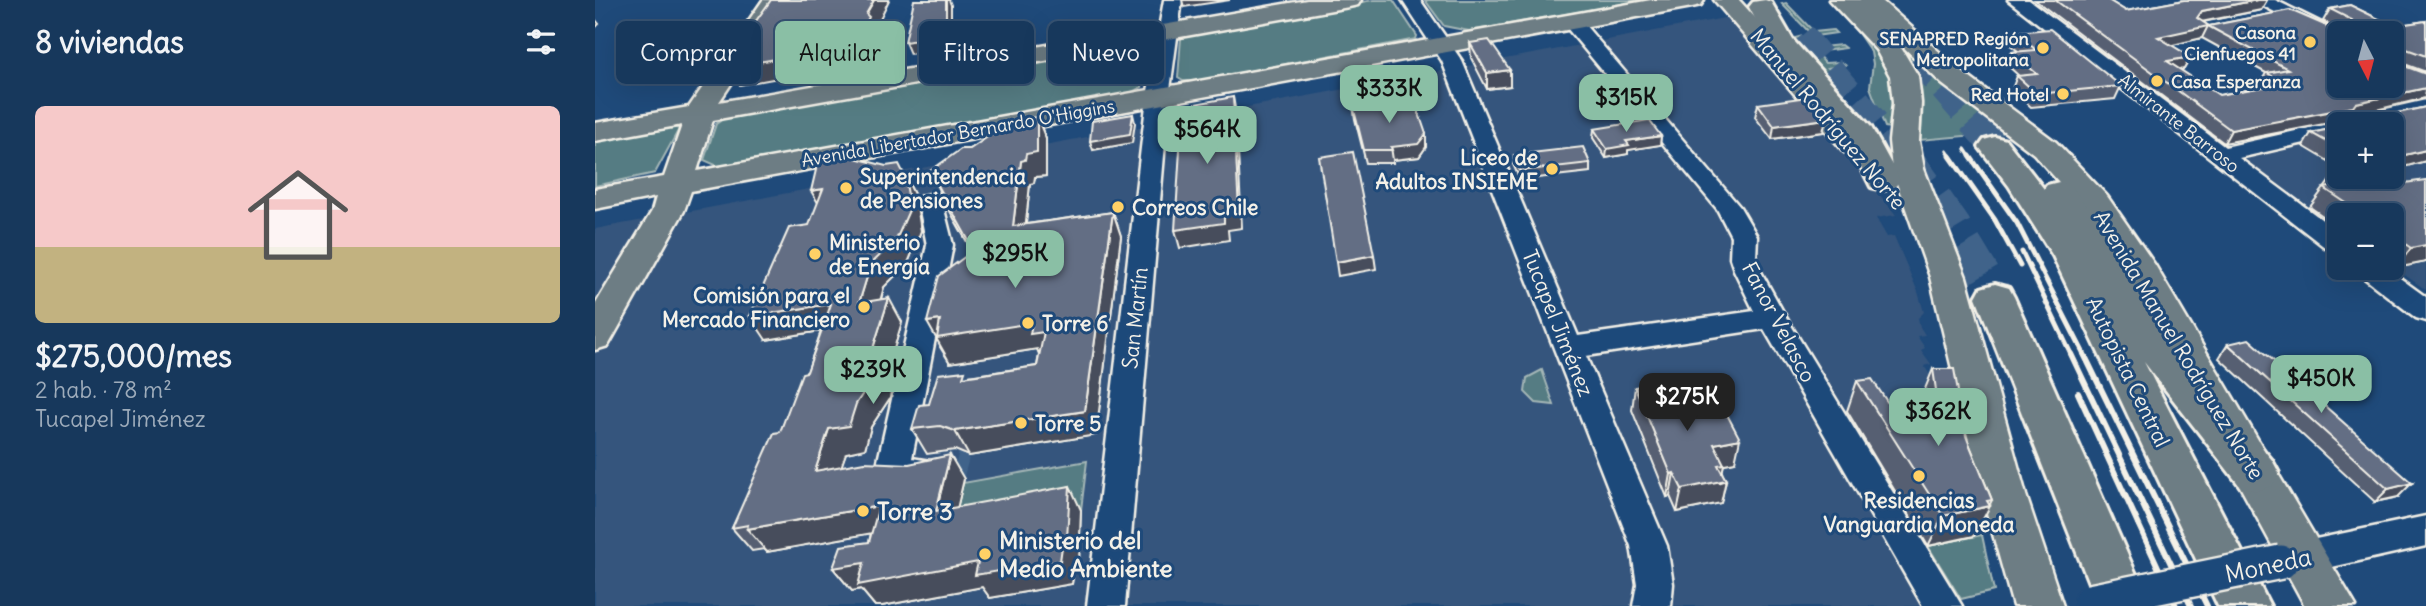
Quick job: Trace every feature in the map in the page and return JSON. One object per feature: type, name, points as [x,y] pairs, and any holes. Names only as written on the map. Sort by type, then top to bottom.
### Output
[{"type":"highway","points":[[1801,36],[1767,6],[1781,43],[1860,134],[1883,180]]},
{"type":"highway","name":"Autopista Central","points":[[2244,606],[2071,256],[2023,182],[2005,146],[2064,198],[2163,360],[2256,473]]},
{"type":"highway","points":[[1995,297],[2094,604]]},
{"type":"main road","points":[[595,337],[663,222],[705,101],[775,0]]},
{"type":"main road","points":[[595,132],[1349,0]]},
{"type":"main road","name":"Avenida Libertador Bernardo O'Higgins","points":[[595,199],[1692,0]]},
{"type":"main road","name":"Manuel Rodríguez Norte","points":[[1726,0],[1883,180],[1948,277]]},
{"type":"main road","points":[[1841,0],[1887,46],[1901,68],[1907,92],[1904,141],[1908,169],[1948,277],[2001,483],[2038,606]]},
{"type":"main road","name":"Avenida Manuel Rodríguez Norte","points":[[1867,0],[1939,67],[2033,138],[2075,178],[2137,265],[2256,473],[2292,560],[2331,606]]},
{"type":"street","name":"San Martín","points":[[1106,606],[1158,97],[1173,0]]},
{"type":"street","name":"Tucapel Jiménez","points":[[1411,0],[1452,61],[1649,546],[1655,584],[1652,606]]},
{"type":"street","name":"Almirante Barroso","points":[[2017,0],[2327,236]]},
{"type":"street","points":[[2261,0],[2327,33]]},
{"type":"street","points":[[2256,19],[2287,13]]},
{"type":"street","name":"Fanor Velasco","points":[[1572,22],[1728,207],[1744,236],[1743,258],[1747,270],[1772,318],[1943,606]]},
{"type":"street","points":[[2220,155],[2327,131]]},
{"type":"street","points":[[930,201],[940,245],[892,474],[951,465]]},
{"type":"street","points":[[2385,280],[2426,311]]},
{"type":"street","points":[[1568,348],[1772,318]]},
{"type":"street","name":"Moneda","points":[[2094,604],[2426,531]]},
{"type":"shaded area","points":[[1735,16],[1896,215],[1876,218],[1887,237],[1894,236],[1918,292],[1924,312],[1918,318],[1925,335],[1917,336],[1925,348],[1921,350],[1931,364],[1924,366],[1933,379],[1926,382],[1937,399],[1974,536],[1982,535],[1994,591],[1962,599],[1964,606],[595,606],[595,229]]},
{"type":"shaded area","points":[[2404,131],[2426,141],[2426,290],[2404,274],[2404,203],[2327,203],[2327,219],[2247,162],[2248,157],[2327,140],[2327,189],[2404,189]]},
{"type":"green space","points":[[1373,0],[1393,0],[1417,36],[1416,39],[1197,81],[1183,81],[1178,78],[1181,38],[1184,34]]},
{"type":"green space","points":[[1425,0],[1646,0],[1469,31],[1444,26]]},
{"type":"green space","points":[[1786,3],[1814,32],[1833,30],[1836,33],[1802,38],[1812,48],[1841,45],[1845,48],[1815,52],[1825,63],[1841,62],[1845,65],[1828,68],[1842,83],[1835,85],[1859,111],[1852,112],[1787,40],[1811,34],[1782,4]]},
{"type":"green space","points":[[1856,30],[1876,46],[1891,72],[1895,103],[1891,128],[1885,127],[1870,87],[1873,64],[1871,52]]},
{"type":"green space","points":[[1908,56],[1912,56],[2010,132],[1920,140],[1921,87]]},
{"type":"green space","points":[[1048,60],[1048,84],[1142,84],[1142,87],[1130,93],[720,167],[704,160],[716,124],[726,117],[919,83],[1034,84],[1034,62]]},
{"type":"green space","points":[[672,126],[679,129],[655,173],[595,186],[595,140]]},
{"type":"green space","points":[[1542,370],[1554,405],[1536,403],[1525,392],[1527,378]]},
{"type":"green space","points":[[1087,461],[1081,510],[951,534],[963,483]]},
{"type":"green space","points":[[1982,535],[1994,591],[1961,599],[1928,546]]},
{"type":"building","points":[[771,0],[874,0],[866,14],[869,17],[867,21],[775,21],[775,59],[761,62],[761,21],[756,21]]},
{"type":"building","points":[[914,0],[946,0],[946,21],[919,21],[919,40],[905,42]]},
{"type":"building","points":[[2055,0],[2108,0],[2126,11],[2184,0],[2257,0],[2202,11],[2197,18],[2209,26],[2290,10],[2327,26],[2327,98],[2379,98],[2356,103],[2353,107],[2231,130]],"holes":[[[2208,26],[2288,69],[2267,73],[2277,79],[2266,81],[2274,85],[2219,95],[2167,61],[2191,57],[2158,37]]]},
{"type":"building","points":[[2350,5],[2383,21],[2352,21],[2330,9]]},
{"type":"building","points":[[2426,21],[2426,56],[2405,48],[2405,24]]},
{"type":"building","points":[[2050,29],[2121,86],[2037,94],[2017,76],[2037,74],[2012,52],[2036,50],[2015,32]]},
{"type":"building","points":[[1489,40],[1510,70],[1487,73],[1470,43]]},
{"type":"building","points":[[2405,66],[2426,74],[2426,88],[2405,92]]},
{"type":"building","points":[[1233,97],[1239,211],[1224,213],[1224,223],[1175,230],[1182,117],[1197,112],[1195,104]]},
{"type":"building","points":[[1807,97],[1826,119],[1774,126],[1758,104]]},
{"type":"building","points":[[1414,99],[1426,134],[1418,144],[1391,147],[1392,150],[1364,150],[1353,106]]},
{"type":"building","points":[[2426,107],[2426,150],[2404,155],[2402,112]]},
{"type":"building","points":[[1133,114],[1130,134],[1090,141],[1092,121]]},
{"type":"building","points":[[1037,117],[1037,152],[1026,154],[1025,160],[1021,161],[1013,226],[1113,212],[1085,411],[955,431],[940,426],[912,429],[919,405],[929,404],[938,374],[965,371],[963,377],[1037,366],[1044,332],[1030,334],[1032,323],[937,338],[940,320],[927,322],[939,276],[974,250],[930,171],[961,149],[970,149],[1011,121]]},
{"type":"building","points":[[1649,120],[1661,136],[1626,141],[1629,145],[1607,149],[1594,129]]},
{"type":"building","points":[[2327,130],[2327,142],[2311,133]]},
{"type":"building","points":[[1583,147],[1590,163],[1520,171],[1514,155]]},
{"type":"building","points":[[1353,152],[1374,255],[1336,262],[1319,157]]},
{"type":"building","points":[[847,156],[886,166],[899,164],[905,176],[910,208],[896,240],[871,264],[859,303],[889,298],[868,364],[877,366],[875,375],[856,404],[849,426],[829,429],[815,471],[864,462],[909,464],[950,455],[936,511],[1070,486],[1067,539],[1063,540],[1060,561],[975,575],[978,562],[858,585],[864,563],[833,568],[841,546],[869,542],[879,506],[747,529],[748,525],[732,528],[774,433],[780,432],[802,373],[807,372],[831,304],[750,316],[789,228],[809,225],[823,189],[811,191],[819,157]]},
{"type":"building","points":[[2426,180],[2426,245],[2411,248],[2404,243],[2404,203],[2346,203],[2324,188],[2404,189],[2404,183]]},
{"type":"building","points":[[2249,339],[2412,483],[2388,489],[2228,344]]},
{"type":"building","points":[[1933,369],[1954,369],[1966,436],[1992,500],[1987,501],[1990,506],[1943,516],[1857,381],[1872,379],[1904,427],[1940,418]]},
{"type":"building","points":[[1675,379],[1682,393],[1688,392],[1697,409],[1722,405],[1740,439],[1714,444],[1724,464],[1718,465],[1726,480],[1682,489],[1674,473],[1671,474],[1635,387]]},
{"type":"tunnel","points":[[1850,0],[1936,79],[1995,147]]},
{"type":"tunnel","points":[[1801,36],[1904,158]]},
{"type":"tunnel","points":[[1903,156],[1953,227],[1995,297]]},
{"type":"tunnel","points":[[955,466],[966,469]]},
{"type":"railway","points":[[1965,149],[1971,158]]},
{"type":"railway","points":[[1947,151],[1952,158]]},
{"type":"railway","points":[[1950,156],[1995,220],[2020,266]]},
{"type":"railway","points":[[1970,156],[2017,223],[2084,355]]},
{"type":"railway","points":[[2022,252],[2072,356]]},
{"type":"railway","points":[[2071,354],[2191,606]]},
{"type":"railway","points":[[2084,355],[2207,606]]},
{"type":"railway","points":[[2078,393],[2176,606]]},
{"type":"place","name":"Casona Cienfuegos 41","points":[[2310,42]]},
{"type":"place","name":"SENAPRED Región Metropolitana","points":[[2043,48]]},
{"type":"place","name":"Casa Esperanza","points":[[2157,81]]},
{"type":"place","name":"Red Hotel","points":[[2063,94]]},
{"type":"place","name":"Liceo de Adultos INSIEME","points":[[1552,169]]},
{"type":"place","name":"Superintendencia de Pensiones","points":[[846,188]]},
{"type":"place","name":"Correos Chile","points":[[1118,207]]},
{"type":"place","name":"Ministerio de Energía","points":[[815,254]]},
{"type":"place","name":"Comisión para el Mercado Financiero","points":[[864,307]]},
{"type":"place","name":"Torre 6","points":[[1028,323]]},
{"type":"place","name":"Torre 5","points":[[1021,423]]},
{"type":"place","name":"Residencias Vanguardia Moneda","points":[[1919,476]]},
{"type":"place","name":"Torre 3","points":[[863,511]]},
{"type":"place","name":"Ministerio del Medio Ambiente","points":[[985,554]]}]
